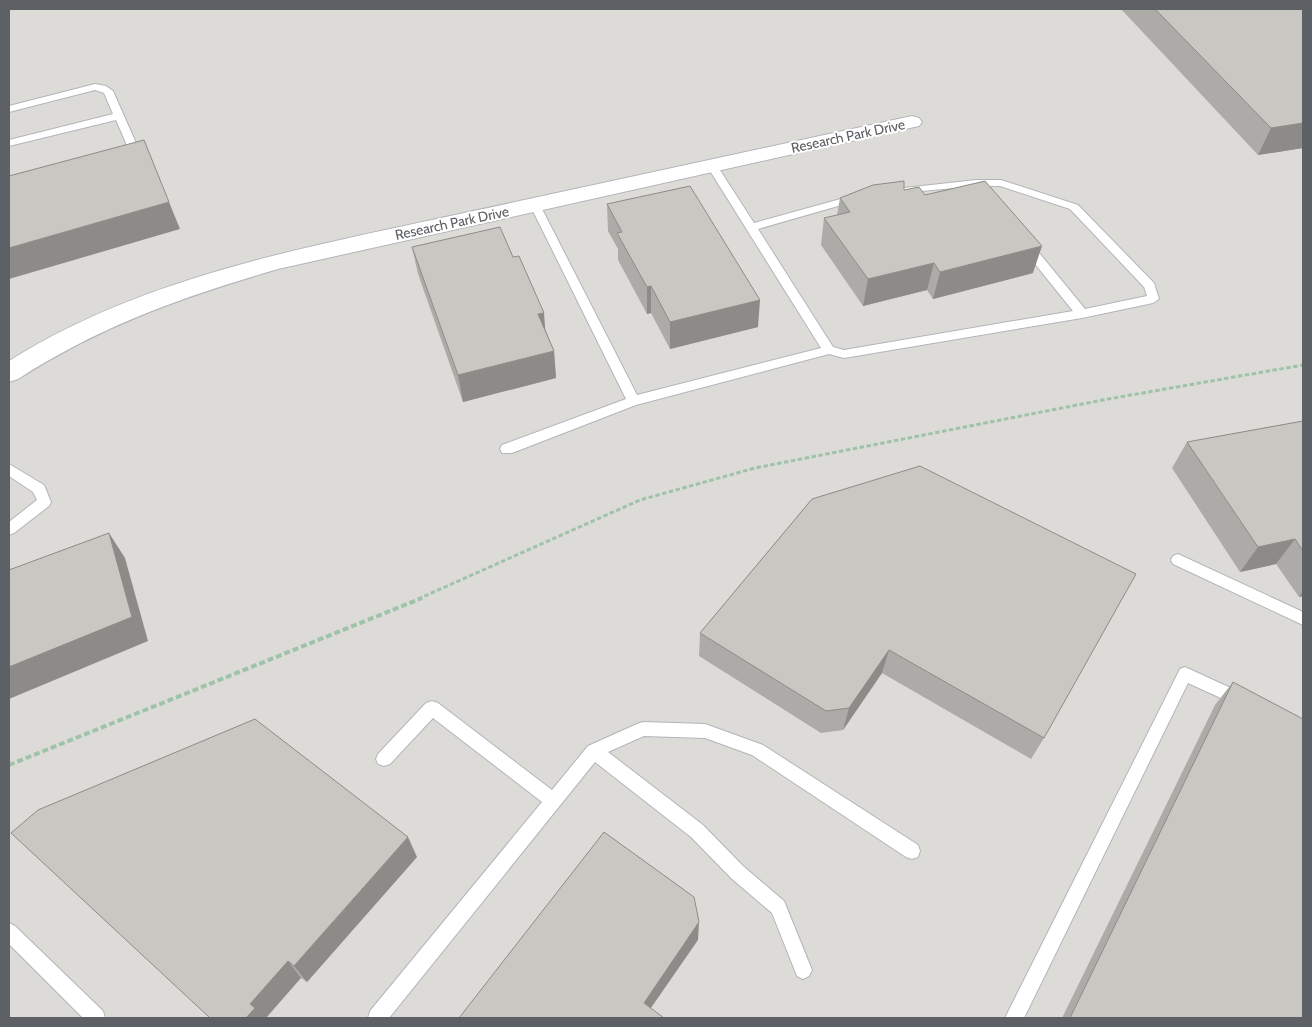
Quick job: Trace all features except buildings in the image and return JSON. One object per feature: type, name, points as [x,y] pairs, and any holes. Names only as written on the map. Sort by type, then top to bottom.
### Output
[{"type":"street","name":"Research Park Drive","points":[[9,373],[58,344],[136,308],[210,281],[275,262],[912,122]]},
{"type":"lane","points":[[9,108],[95,87],[104,88],[108,91],[132,143],[130,150],[121,156],[112,158]]},
{"type":"lane","points":[[9,143],[119,116]]},
{"type":"lane","points":[[712,166],[829,350]]},
{"type":"lane","points":[[976,182],[989,198]]},
{"type":"lane","points":[[508,449],[633,401],[829,350],[844,354],[1082,314],[1153,299],[1150,286],[1074,207],[1000,183],[976,182],[892,192]]},
{"type":"lane","points":[[752,227],[864,196]]},
{"type":"lane","points":[[535,205],[633,401]]},
{"type":"lane","points":[[1020,237],[1082,314]]},
{"type":"lane","points":[[9,469],[39,489],[44,502],[9,529]]},
{"type":"lane","points":[[1178,560],[1303,619]]},
{"type":"lane","points":[[1014,1018],[1185,674],[1253,707]]},
{"type":"lane","points":[[384,759],[432,708],[554,801]]},
{"type":"lane","points":[[377,1018],[594,751],[643,729],[705,732],[757,750],[912,851]]},
{"type":"lane","points":[[594,751],[696,831],[738,872],[778,906],[803,970]]},
{"type":"lane","points":[[9,932],[96,1018]]},
{"type":"path","points":[[9,765],[441,590],[640,500],[765,466],[1108,399],[1303,365]]},
{"type":"shaded area","points":[[9,9],[1303,9],[1303,1018],[9,1018]]}]
